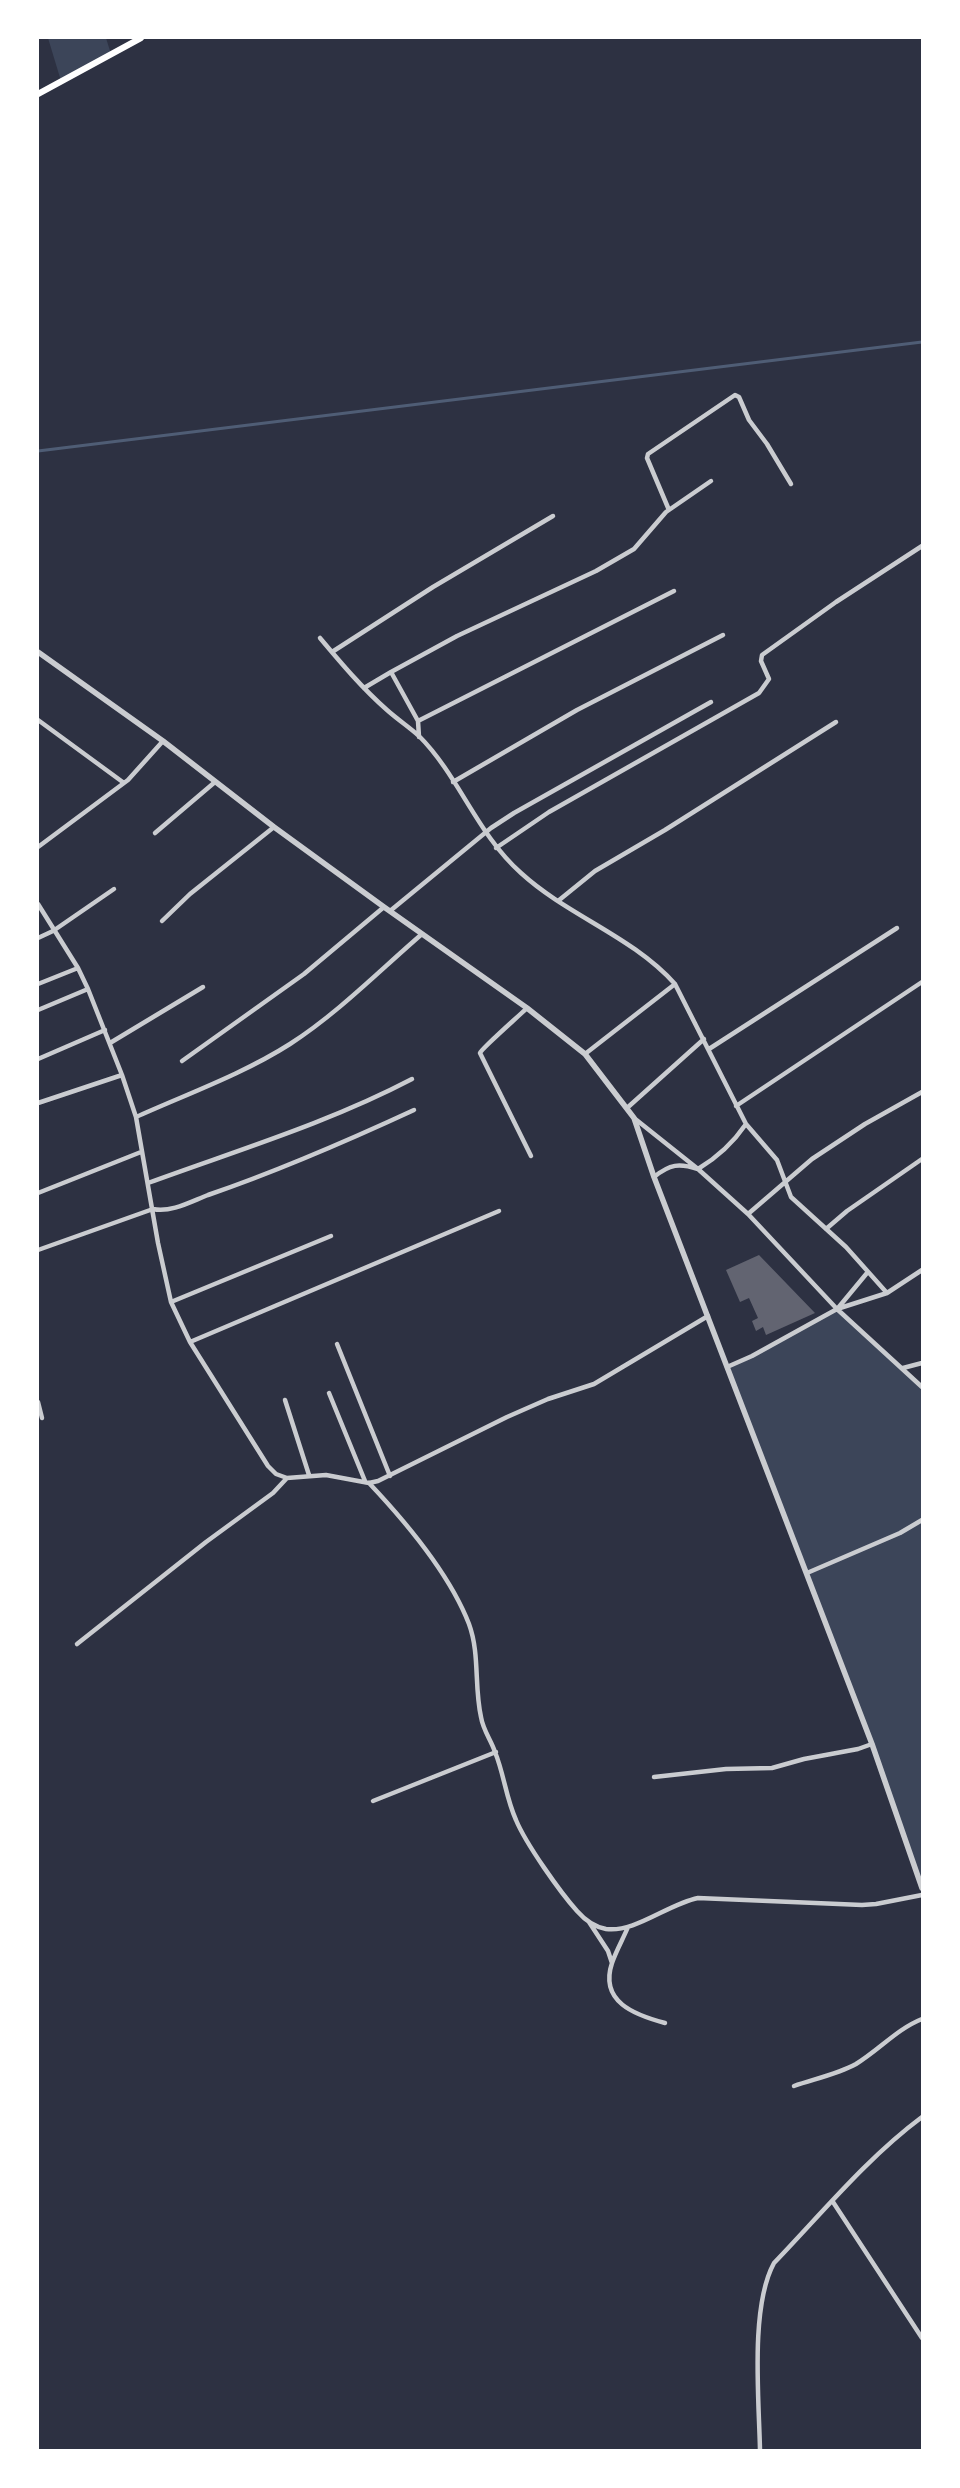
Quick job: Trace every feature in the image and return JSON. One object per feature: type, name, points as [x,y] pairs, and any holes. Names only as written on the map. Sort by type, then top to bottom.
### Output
[{"type":"main road","points":[[38,94],[141,38]]},
{"type":"street","points":[[669,510],[647,458],[648,454],[735,395],[791,484]]},
{"type":"street","points":[[364,688],[457,636],[596,571],[634,549],[669,510],[712,481]]},
{"type":"street","points":[[332,652],[433,587],[553,516]]},
{"type":"street","points":[[496,848],[526,825],[759,693],[769,679],[761,661],[762,655],[836,602],[922,546]]},
{"type":"street","points":[[418,721],[674,591]]},
{"type":"street","points":[[453,782],[577,710],[723,635]]},
{"type":"street","points":[[320,638],[364,688],[419,736],[453,782],[496,848],[522,874],[558,901],[634,948],[663,971],[675,984],[746,1124],[777,1160],[791,1197],[846,1247],[887,1294]]},
{"type":"street","points":[[38,652],[163,741],[274,827],[527,1008],[585,1054],[627,1108],[634,1118],[654,1177],[872,1744],[922,1888]]},
{"type":"street","points":[[391,672],[418,721],[419,736]]},
{"type":"street","points":[[182,1061],[304,974],[485,832],[555,788],[710,702]]},
{"type":"street","points":[[38,720],[124,784]]},
{"type":"street","points":[[558,901],[595,871],[665,830],[836,722]]},
{"type":"street","points":[[38,847],[124,784],[163,741]]},
{"type":"street","points":[[155,833],[215,782]]},
{"type":"street","points":[[162,921],[190,894],[274,827]]},
{"type":"street","points":[[38,938],[53,931],[114,888]]},
{"type":"street","points":[[38,904],[53,931],[78,968],[122,1075],[136,1117],[141,1152],[171,1302],[190,1342],[268,1466],[276,1474],[287,1478],[326,1475],[367,1482],[390,1476],[523,1410],[548,1399],[594,1384],[708,1316]]},
{"type":"street","points":[[709,1049],[897,928]]},
{"type":"street","points":[[136,1117],[227,1076],[288,1045],[324,1020],[422,934]]},
{"type":"street","points":[[38,984],[78,968]]},
{"type":"street","points":[[736,1106],[922,982]]},
{"type":"street","points":[[585,1054],[675,984]]},
{"type":"street","points":[[110,1043],[203,987]]},
{"type":"street","points":[[38,1010],[88,989]]},
{"type":"street","points":[[527,1008],[503,1033],[484,1046],[480,1053],[531,1156]]},
{"type":"street","points":[[38,1059],[105,1030]]},
{"type":"street","points":[[627,1108],[704,1039]]},
{"type":"street","points":[[38,1103],[122,1075]]},
{"type":"street","points":[[148,1183],[313,1125],[376,1098],[412,1079]]},
{"type":"street","points":[[748,1214],[812,1159],[866,1124],[922,1092]]},
{"type":"street","points":[[38,1250],[153,1209],[160,1211],[172,1208],[218,1192],[352,1138],[414,1110]]},
{"type":"street","points":[[634,1118],[698,1169],[748,1214],[837,1309],[922,1387]]},
{"type":"street","points":[[654,1177],[672,1165],[683,1164],[698,1169],[710,1162],[733,1142],[746,1124]]},
{"type":"street","points":[[38,1193],[141,1152]]},
{"type":"street","points":[[826,1229],[847,1211],[922,1159]]},
{"type":"street","points":[[190,1342],[499,1212]]},
{"type":"street","points":[[171,1302],[331,1236]]},
{"type":"street","points":[[727,1367],[752,1356],[837,1309],[887,1294],[922,1270]]},
{"type":"street","points":[[837,1309],[867,1273]]},
{"type":"street","points":[[337,1344],[390,1476]]},
{"type":"street","points":[[903,1368],[922,1363]]},
{"type":"street","points":[[329,1393],[367,1482],[416,1537],[445,1580],[468,1621],[476,1651],[481,1719],[496,1752],[507,1795],[520,1828],[577,1911],[588,1921],[608,1951],[612,1963],[611,1987],[616,1999],[634,2014],[665,2023]]},
{"type":"street","points":[[285,1400],[309,1475]]},
{"type":"street","points":[[38,1402],[42,1418]]},
{"type":"street","points":[[77,1644],[206,1542],[273,1493],[287,1478]]},
{"type":"street","points":[[807,1573],[900,1533],[922,1520]]},
{"type":"street","points":[[654,1777],[726,1769],[772,1768],[804,1759],[858,1749],[872,1744]]},
{"type":"street","points":[[373,1800],[496,1752]]},
{"type":"street","points":[[588,1921],[604,1928],[628,1927],[680,1903],[698,1898],[862,1905],[922,1895]]},
{"type":"street","points":[[612,1963],[628,1927]]},
{"type":"street","points":[[794,2086],[854,2065],[884,2045],[906,2025],[922,2018]]},
{"type":"street","points":[[760,2450],[759,2316],[765,2284],[774,2263],[886,2147],[922,2117]]},
{"type":"street","points":[[833,2202],[922,2338]]},
{"type":"shaded area","points":[[48,38],[106,38],[111,54],[61,81]]},
{"type":"shaded area","points":[[837,1309],[922,1387],[922,1888],[872,1744],[727,1367]]},
{"type":"building","points":[[759,1255],[815,1313],[766,1335],[763,1327],[756,1331],[752,1321],[758,1318],[749,1298],[740,1302],[726,1270]]},
{"type":"waterway","points":[[38,451],[922,342]]}]
